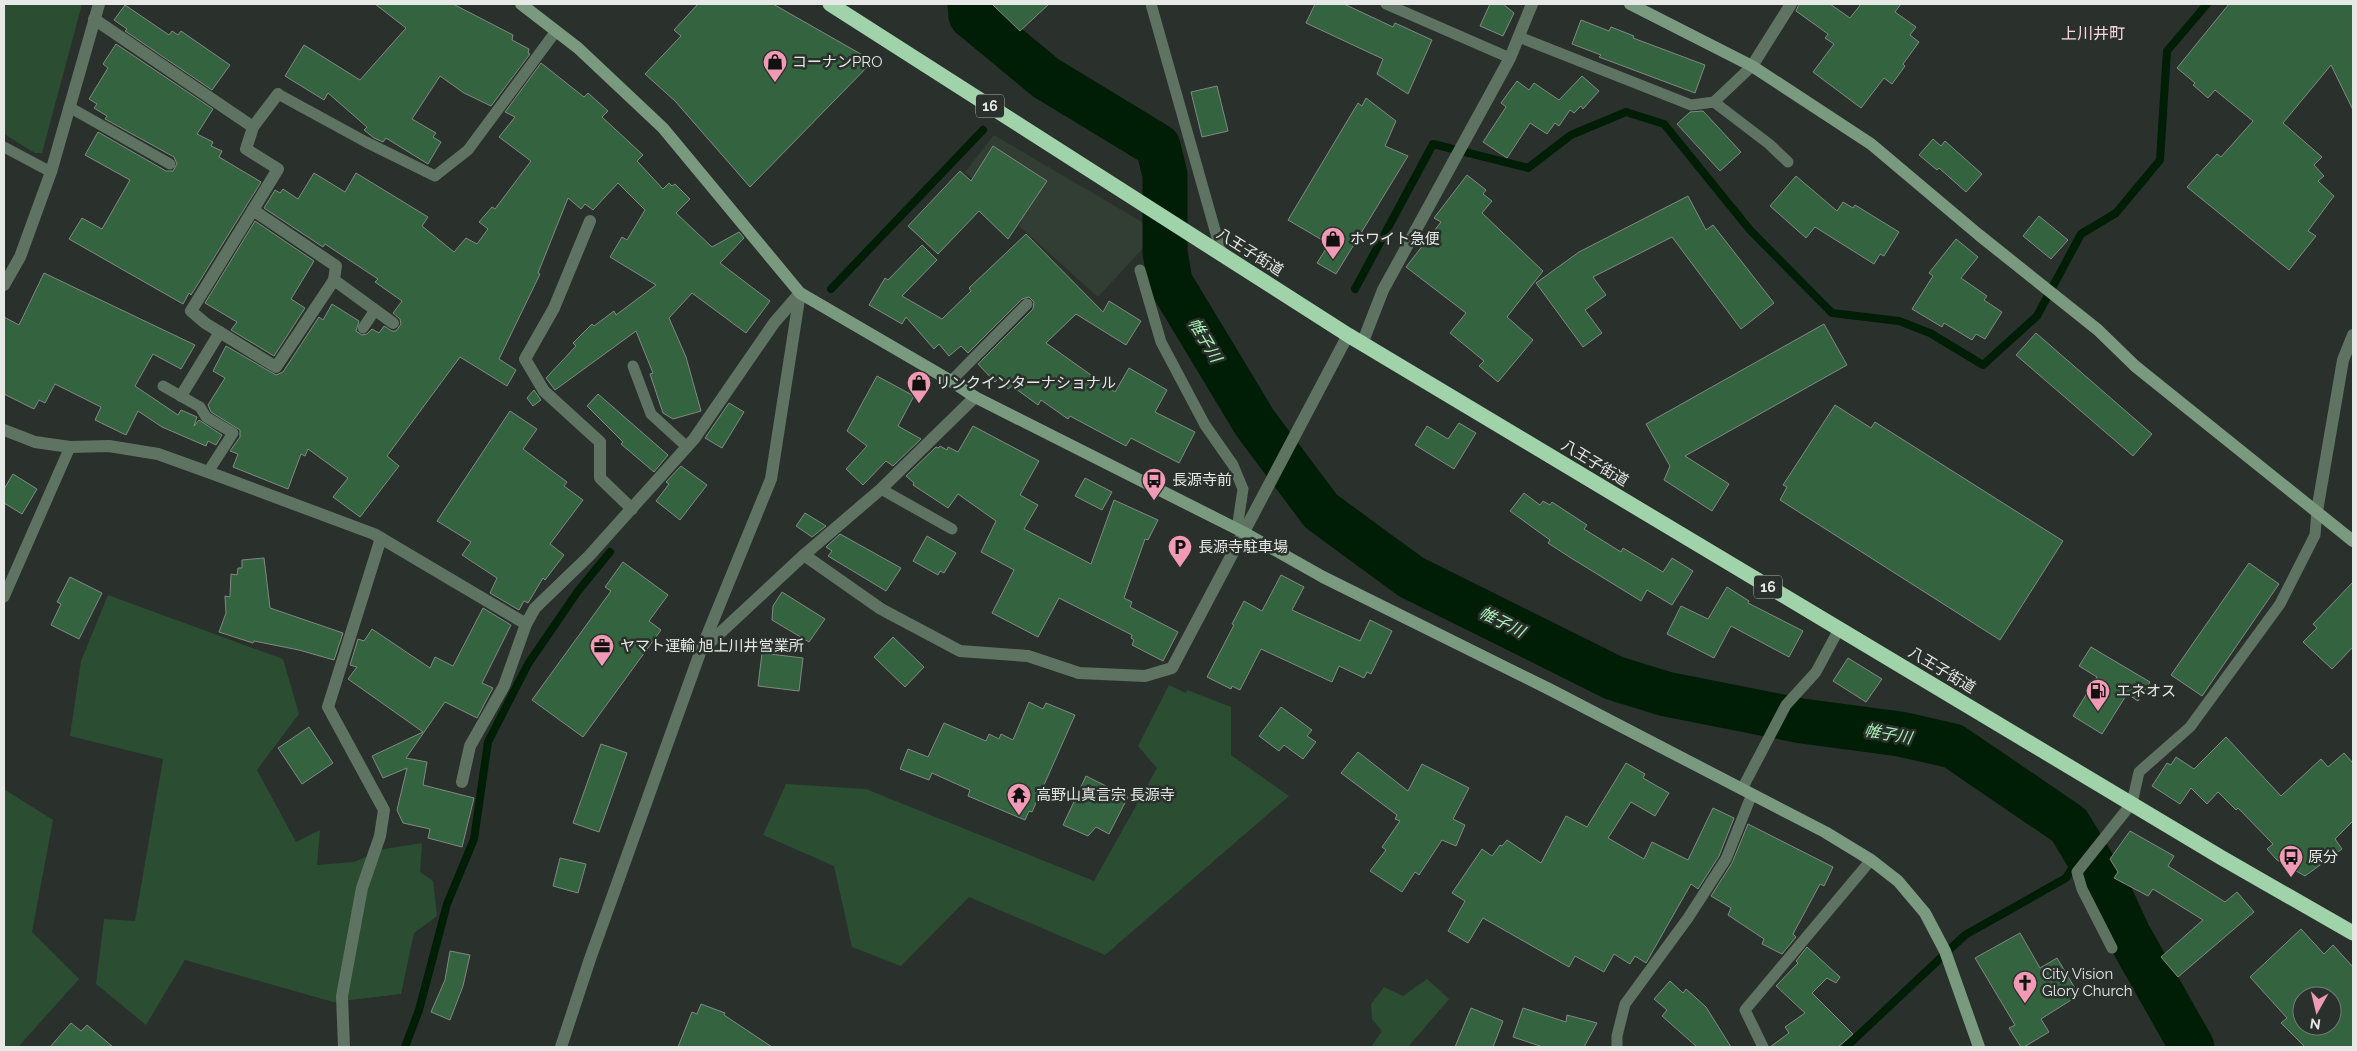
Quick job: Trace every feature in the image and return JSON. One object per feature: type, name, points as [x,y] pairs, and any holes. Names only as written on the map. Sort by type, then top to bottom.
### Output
[{"type":"highway","name":"八王子街道","points":[[830,4],[1348,336],[2222,858],[2353,933]]},
{"type":"street","points":[[4,285],[20,257],[51,172],[99,4]]},
{"type":"street","points":[[521,4],[578,48],[663,128],[800,293],[975,396],[1240,530],[1323,577],[1540,684],[1825,832],[1871,860],[1898,882],[1925,913],[1945,950],[1979,1047]]},
{"type":"street","points":[[1362,344],[1383,290],[1510,58],[1532,4]]},
{"type":"street","points":[[1630,4],[1752,66],[1871,144],[2098,330],[2135,366],[2183,403],[2242,453],[2317,510],[2353,541]]},
{"type":"street","points":[[1752,66],[1791,4]]},
{"type":"street","points":[[94,19],[253,126]]},
{"type":"street","points":[[253,210],[336,266],[334,280],[276,367],[220,332],[191,311],[278,169],[246,149],[253,126],[278,94]]},
{"type":"street","points":[[590,221],[554,308],[526,359],[544,391],[600,442],[600,478],[632,509]]},
{"type":"street","points":[[334,280],[393,323]]},
{"type":"street","points":[[462,782],[470,746],[504,686],[526,624],[536,608],[589,556],[687,447],[774,323],[800,293]]},
{"type":"street","points":[[561,1047],[590,959],[701,650],[771,479],[800,293]]},
{"type":"street","points":[[181,396],[220,332]]},
{"type":"street","points":[[2317,510],[2343,360],[2353,335]]},
{"type":"street","points":[[804,555],[881,609],[960,651],[1028,656],[1080,673],[1145,676],[1172,668],[1240,530],[1264,492],[1348,336]]},
{"type":"street","points":[[701,650],[804,555],[881,489],[975,396]]},
{"type":"street","points":[[4,430],[35,442],[70,447],[109,446],[158,454],[208,472],[381,538],[526,624]]},
{"type":"street","points":[[344,1047],[342,996],[362,888],[380,836],[384,810],[328,707],[381,538]]},
{"type":"lane","points":[[1151,4],[1222,255]]},
{"type":"lane","points":[[1386,4],[1510,58]]},
{"type":"lane","points":[[278,94],[366,142],[435,176],[468,150],[556,31]]},
{"type":"lane","points":[[1519,36],[1691,105],[1714,102],[1752,66]]},
{"type":"lane","points":[[1714,102],[1769,144],[1788,162]]},
{"type":"lane","points":[[69,107],[170,164]]},
{"type":"lane","points":[[4,148],[51,172]]},
{"type":"lane","points":[[1140,270],[1161,342],[1206,425],[1233,465],[1242,489],[1240,530]]},
{"type":"lane","points":[[952,381],[1027,304]]},
{"type":"lane","points":[[363,328],[375,310]]},
{"type":"lane","points":[[633,366],[651,414],[687,447]]},
{"type":"lane","points":[[163,386],[200,407],[206,417],[233,433],[208,472]]},
{"type":"lane","points":[[4,597],[70,447]]},
{"type":"lane","points":[[881,489],[952,529]]},
{"type":"lane","points":[[2112,948],[2076,872],[2132,803],[2139,772],[2190,727],[2280,604],[2314,535],[2317,510]]},
{"type":"lane","points":[[1617,1047],[1617,1036],[1625,1004],[1688,918],[1726,859],[1747,792],[1786,705],[1816,672],[1839,629]]},
{"type":"lane","points":[[1763,1047],[1745,1010],[1871,860]]},
{"type":"shaded area","points":[[994,135],[1149,226],[1145,246],[1098,297],[1019,226],[1022,222],[965,172]]},
{"type":"green space","points":[[4,4],[82,4],[42,153],[35,153],[4,134]]},
{"type":"green space","points":[[108,595],[283,659],[299,714],[257,770],[296,842],[320,830],[317,865],[354,862],[384,849],[422,843],[420,872],[433,881],[437,916],[414,933],[401,994],[333,1002],[185,960],[146,1025],[96,984],[104,919],[135,921],[163,759],[70,736],[81,661]]},
{"type":"green space","points":[[1169,685],[1186,693],[1187,690],[1231,707],[1231,755],[1289,796],[1105,955],[969,897],[901,966],[852,947],[834,866],[763,835],[786,784],[866,789],[1094,881],[1157,768],[1138,746]]},
{"type":"green space","points":[[4,789],[53,820],[32,932],[79,979],[18,1047],[4,1047]]},
{"type":"green space","points":[[1427,979],[1449,999],[1408,1047],[1371,1047],[1382,1031],[1372,1019],[1371,1004],[1384,987],[1403,996]]},
{"type":"building","points":[[375,4],[453,4],[513,35],[512,40],[529,49],[528,53],[530,54],[491,106],[464,93],[440,76],[412,119],[436,133],[433,137],[441,142],[428,164],[386,138],[383,142],[374,138],[364,130],[367,127],[328,93],[324,100],[285,76],[304,45],[360,80],[406,28]]},
{"type":"building","name":"コーナンPRO","points":[[698,4],[773,4],[873,61],[750,187],[675,101],[645,74],[681,36],[674,30]]},
{"type":"building","points":[[992,4],[1049,4],[1020,31]]},
{"type":"building","points":[[1315,4],[1344,4],[1393,27],[1395,23],[1432,40],[1408,94],[1377,74],[1383,59],[1306,23]]},
{"type":"building","points":[[1490,4],[1503,4],[1514,13],[1503,36],[1480,26]]},
{"type":"building","points":[[1799,4],[1830,4],[1850,18],[1861,4],[1901,4],[1895,12],[1916,27],[1910,35],[1919,42],[1903,64],[1905,66],[1892,84],[1884,78],[1861,108],[1813,72],[1834,44],[1825,38],[1828,34],[1796,11]]},
{"type":"building","points":[[2229,4],[2353,4],[2353,110],[2331,65],[2283,123],[2322,157],[2314,165],[2324,176],[2318,181],[2334,196],[2308,231],[2316,236],[2289,270],[2187,187],[2217,154],[2221,157],[2253,121],[2215,90],[2208,98],[2193,85],[2195,83],[2177,68]]},
{"type":"building","points":[[125,5],[169,35],[172,31],[178,35],[181,31],[230,65],[212,90],[125,31],[127,29],[114,20]]},
{"type":"building","points":[[1581,20],[1609,31],[1611,27],[1634,36],[1633,38],[1705,65],[1695,93],[1599,57],[1601,55],[1572,44]]},
{"type":"building","points":[[116,44],[213,109],[197,134],[213,142],[211,146],[222,151],[219,157],[261,182],[191,295],[189,293],[183,304],[69,239],[82,218],[102,229],[130,180],[85,155],[98,132],[166,171],[173,171],[177,164],[174,157],[105,119],[107,116],[94,108],[97,104],[89,99],[108,68],[103,64]]},
{"type":"building","points":[[541,63],[584,97],[588,93],[608,111],[602,117],[643,155],[637,161],[663,189],[669,183],[672,186],[675,184],[690,199],[676,213],[712,247],[739,232],[744,238],[720,263],[770,301],[746,333],[692,293],[669,318],[686,357],[701,411],[673,419],[663,413],[650,374],[653,373],[636,331],[555,390],[546,378],[576,346],[573,343],[592,324],[594,326],[614,311],[616,315],[656,285],[610,257],[622,237],[627,240],[645,210],[618,183],[593,210],[585,204],[581,209],[568,198],[538,273],[540,274],[499,359],[516,370],[507,386],[460,357],[387,456],[399,466],[360,517],[333,497],[348,478],[308,449],[305,456],[301,454],[288,489],[233,467],[238,454],[230,451],[240,437],[240,430],[211,412],[208,405],[225,378],[213,371],[226,346],[276,375],[283,372],[319,317],[323,320],[332,304],[359,321],[356,331],[362,335],[367,334],[372,329],[379,333],[384,326],[392,331],[396,331],[401,324],[400,319],[393,313],[402,301],[375,282],[378,279],[325,244],[323,247],[264,208],[275,190],[280,193],[283,189],[298,199],[314,173],[345,192],[356,173],[428,217],[422,226],[454,252],[466,238],[477,244],[488,229],[479,222],[492,207],[495,209],[531,161],[499,137],[515,117],[505,112]]},
{"type":"building","points":[[1582,76],[1599,91],[1583,109],[1581,106],[1574,113],[1570,110],[1559,126],[1555,123],[1547,134],[1530,123],[1507,158],[1483,142],[1506,107],[1501,103],[1517,81],[1529,90],[1534,83],[1559,100]]},
{"type":"building","points":[[1217,86],[1228,131],[1202,137],[1191,92]]},
{"type":"building","points":[[1366,98],[1396,121],[1385,146],[1408,156],[1336,274],[1317,263],[1329,244],[1288,220],[1358,103],[1362,106]]},
{"type":"building","points":[[1703,111],[1741,152],[1720,171],[1677,124],[1690,112]]},
{"type":"building","points":[[1933,139],[1941,146],[1945,141],[1982,174],[1966,192],[1939,168],[1937,170],[1919,155]]},
{"type":"building","points":[[993,146],[1047,181],[1008,239],[979,211],[938,254],[908,226],[960,171],[971,181]]},
{"type":"building","points":[[1467,175],[1486,190],[1483,194],[1492,201],[1482,213],[1543,271],[1507,317],[1533,340],[1498,382],[1479,366],[1484,361],[1450,333],[1466,313],[1406,267],[1441,222],[1434,218]]},
{"type":"building","points":[[1796,176],[1837,211],[1843,202],[1853,208],[1855,205],[1899,232],[1884,256],[1880,254],[1874,264],[1815,227],[1806,238],[1770,206]]},
{"type":"building","points":[[1688,196],[1706,230],[1713,225],[1774,303],[1741,329],[1672,237],[1593,277],[1606,295],[1585,310],[1602,333],[1583,347],[1536,283],[1579,252]]},
{"type":"building","points":[[2039,216],[2068,240],[2051,259],[2023,236]]},
{"type":"building","points":[[255,221],[314,261],[291,299],[305,308],[274,356],[231,330],[237,322],[205,303]]},
{"type":"building","points":[[1026,234],[1103,312],[1109,301],[1141,321],[1126,345],[1076,314],[1046,343],[1115,392],[1129,368],[1167,390],[1155,412],[1195,432],[1179,463],[1131,438],[1126,446],[1070,416],[1068,419],[1041,400],[1038,405],[1012,386],[1008,389],[998,379],[995,382],[978,364],[1033,309],[1034,302],[1029,297],[1022,299],[968,353],[961,346],[949,356],[939,344],[934,349],[906,317],[902,324],[869,305],[885,278],[888,280],[922,245],[937,260],[902,296],[942,319],[971,291],[969,288]]},
{"type":"building","points":[[1956,239],[1978,257],[1961,278],[1987,296],[1984,300],[2002,312],[1985,339],[1976,334],[1972,340],[1944,323],[1942,327],[1912,309],[1933,276],[1929,273]]},
{"type":"building","points":[[44,273],[195,345],[181,369],[153,354],[135,386],[178,415],[181,410],[197,417],[194,426],[199,420],[222,435],[216,445],[208,441],[206,446],[162,427],[138,411],[126,435],[95,420],[101,407],[55,384],[45,403],[39,400],[34,409],[4,394],[4,317],[19,325]]},
{"type":"building","points":[[1824,324],[1847,365],[1685,456],[1729,484],[1712,511],[1664,480],[1670,466],[1646,424]]},
{"type":"building","points":[[2036,333],[2152,434],[2133,456],[2016,355]]},
{"type":"building","points":[[877,376],[914,396],[898,426],[921,439],[893,466],[886,461],[863,485],[846,469],[867,446],[847,431]]},
{"type":"building","points":[[534,390],[541,400],[533,406],[527,398]]},
{"type":"building","points":[[598,394],[668,455],[654,472],[621,444],[623,442],[587,406]]},
{"type":"building","points":[[729,403],[744,412],[722,448],[705,438]]},
{"type":"building","points":[[1835,405],[1871,428],[1875,422],[2063,541],[2000,640],[1780,500],[1787,487],[1783,485]]},
{"type":"building","points":[[510,411],[537,429],[523,449],[567,482],[564,486],[583,500],[550,544],[564,555],[545,580],[543,578],[528,603],[524,601],[519,610],[490,593],[497,578],[462,555],[471,542],[437,521]]},
{"type":"building","points":[[1459,423],[1476,433],[1454,469],[1415,445],[1427,426],[1448,439]]},
{"type":"building","points":[[973,426],[1039,461],[1020,495],[1038,505],[1024,529],[1091,564],[1114,500],[1158,520],[1148,540],[1145,539],[1124,598],[1132,602],[1130,607],[1178,632],[1163,661],[1132,645],[1134,640],[1131,638],[1132,635],[1059,598],[1038,637],[992,613],[1014,570],[981,552],[996,521],[958,494],[948,508],[913,485],[914,483],[906,476],[936,447],[940,446],[947,450],[948,447],[958,452]]},
{"type":"building","points":[[681,466],[707,485],[680,520],[656,501],[669,484],[666,482]]},
{"type":"building","points":[[13,474],[37,489],[22,514],[4,503],[4,489]]},
{"type":"building","points":[[1085,478],[1112,492],[1102,510],[1075,496]]},
{"type":"building","points":[[1524,493],[1540,505],[1543,501],[1550,505],[1552,502],[1587,525],[1584,529],[1621,552],[1623,548],[1663,572],[1672,558],[1693,571],[1672,605],[1647,590],[1641,601],[1548,543],[1550,540],[1510,511]]},
{"type":"building","points":[[805,513],[826,526],[812,537],[796,526]]},
{"type":"building","points":[[840,534],[901,568],[886,591],[828,556],[832,551],[826,547]]},
{"type":"building","points":[[927,536],[956,553],[944,573],[940,571],[938,575],[913,561]]},
{"type":"building","points":[[264,558],[270,608],[343,633],[334,660],[299,650],[254,641],[253,643],[219,632],[226,613],[225,596],[230,597],[231,574],[237,575],[238,568],[242,568],[242,560]]},
{"type":"building","points":[[623,562],[668,595],[649,621],[661,630],[583,737],[532,700],[611,591],[605,587]]},
{"type":"building","points":[[2249,563],[2279,584],[2202,696],[2171,675]]},
{"type":"building","points":[[1281,575],[1304,587],[1292,610],[1360,641],[1370,620],[1392,631],[1371,674],[1367,672],[1364,678],[1339,666],[1332,682],[1261,649],[1240,690],[1232,686],[1231,689],[1207,677],[1234,625],[1232,624],[1244,601],[1262,611]]},
{"type":"building","points":[[70,577],[102,593],[79,639],[51,625],[61,604],[57,602]]},
{"type":"building","points":[[2353,582],[2353,647],[2332,669],[2303,642],[2317,628],[2313,624]]},
{"type":"building","points":[[1727,587],[1749,601],[1748,603],[1803,631],[1789,657],[1731,626],[1714,658],[1667,634],[1681,606],[1708,619]]},
{"type":"building","points":[[782,592],[825,619],[809,642],[772,620],[773,606]]},
{"type":"building","points":[[483,608],[511,625],[482,683],[493,688],[477,718],[445,702],[406,758],[427,762],[423,785],[474,798],[462,847],[428,838],[430,829],[403,823],[397,810],[407,768],[383,778],[372,756],[423,732],[348,679],[357,667],[350,665],[358,639],[364,641],[372,629],[430,668],[435,657],[453,666]]},
{"type":"building","points":[[893,637],[924,667],[905,687],[874,657]]},
{"type":"building","points":[[2091,647],[2150,682],[2138,701],[2127,694],[2102,734],[2073,716],[2097,677],[2079,666]]},
{"type":"building","points":[[762,653],[803,658],[799,691],[758,686]]},
{"type":"building","points":[[1848,658],[1882,679],[1866,702],[1833,681]]},
{"type":"building","points":[[1029,702],[1043,709],[1046,703],[1075,715],[1032,812],[1029,811],[1025,820],[968,796],[970,790],[932,773],[929,780],[900,769],[908,749],[928,757],[944,723],[986,741],[989,734],[999,739],[1001,734],[1013,740]]},
{"type":"building","points":[[1281,707],[1312,730],[1307,736],[1316,742],[1303,759],[1284,745],[1279,751],[1259,736]]},
{"type":"building","points":[[309,727],[333,763],[302,784],[278,748]]},
{"type":"building","points":[[2226,737],[2281,796],[2321,759],[2328,767],[2344,753],[2353,763],[2353,821],[2335,839],[2342,849],[2305,876],[2277,860],[2267,849],[2273,844],[2238,808],[2236,810],[2218,792],[2207,804],[2191,788],[2180,804],[2152,786],[2167,763],[2171,765],[2176,757],[2194,769]]},
{"type":"building","points":[[601,744],[627,753],[599,832],[573,823]]},
{"type":"building","points":[[1358,752],[1408,791],[1422,764],[1469,788],[1453,819],[1465,825],[1456,846],[1442,840],[1419,875],[1415,872],[1402,892],[1370,871],[1386,850],[1382,847],[1400,821],[1395,819],[1397,815],[1341,773]]},
{"type":"building","points":[[1626,763],[1645,774],[1643,778],[1669,793],[1655,816],[1631,802],[1608,838],[1644,859],[1652,842],[1688,860],[1713,808],[1734,818],[1719,856],[1698,889],[1691,884],[1646,963],[1635,956],[1630,964],[1614,954],[1604,972],[1575,956],[1569,967],[1483,918],[1468,943],[1448,931],[1465,901],[1452,893],[1482,849],[1492,856],[1500,845],[1502,846],[1507,840],[1541,863],[1566,816],[1587,827]]},
{"type":"building","points":[[1086,776],[1128,797],[1109,834],[1096,827],[1088,836],[1063,825]]},
{"type":"building","points":[[1748,824],[1833,867],[1824,886],[1820,884],[1793,934],[1796,937],[1782,954],[1762,944],[1764,939],[1728,915],[1731,908],[1711,896],[1732,863]]},
{"type":"building","points":[[2130,831],[2174,856],[2168,866],[2225,902],[2237,892],[2254,912],[2178,977],[2161,957],[2203,920],[2153,889],[2148,896],[2114,878],[2118,872],[2110,859]]},
{"type":"building","points":[[560,858],[586,864],[578,893],[553,886]]},
{"type":"building","points":[[2301,929],[2324,954],[2333,945],[2353,967],[2353,1047],[2305,1047],[2294,1036],[2342,1036],[2342,986],[2292,986],[2292,1034],[2281,1023],[2287,1018],[2250,977]]},
{"type":"building","points":[[2020,933],[2040,968],[2057,958],[2079,995],[2041,1019],[2049,1032],[2024,1047],[2021,1047],[2009,1028],[2015,1025],[1975,958]]},
{"type":"building","points":[[1807,947],[1840,977],[1836,983],[1827,978],[1812,993],[1853,1034],[1838,1047],[1770,1047],[1789,1033],[1785,1027],[1805,1013],[1776,986],[1798,963],[1796,961]]},
{"type":"building","points":[[450,951],[470,955],[463,986],[450,1020],[431,1012],[445,980]]},
{"type":"building","points":[[1670,981],[1683,993],[1686,989],[1706,1007],[1731,1047],[1697,1047],[1662,1016],[1667,1010],[1654,999]]},
{"type":"building","points":[[701,1004],[725,1013],[724,1015],[772,1047],[678,1047],[692,1012],[697,1014]]},
{"type":"building","points":[[1471,1008],[1503,1021],[1493,1047],[1455,1047]]},
{"type":"building","points":[[1523,1008],[1566,1022],[1567,1015],[1597,1023],[1584,1047],[1543,1047],[1513,1037]]},
{"type":"building","points":[[71,1023],[81,1031],[87,1025],[113,1047],[50,1047]]},
{"type":"waterway","name":"帷子川","points":[[970,4],[971,16],[1046,78],[1158,146],[1165,175],[1165,252],[1170,282],[1255,423],[1321,511],[1411,577],[1614,678],[1666,694],[1802,721],[1900,734],[1953,746],[2069,825],[2107,888],[2128,934],[2192,1047]]},
{"type":"waterway","points":[[1355,289],[1433,144],[1528,168],[1571,135],[1626,112],[1664,124],[1750,230],[1832,313],[1899,321],[1930,333],[1983,365],[2037,316],[2081,234],[2116,213],[2160,160],[2167,51],[2207,4]]},
{"type":"waterway","points":[[831,289],[983,130]]},
{"type":"waterway","points":[[1255,423],[1265,411]]},
{"type":"waterway","points":[[405,1047],[419,1010],[447,904],[474,839],[488,742],[528,664],[578,591],[610,552]]},
{"type":"waterway","points":[[1846,1047],[1965,935],[2066,878],[2075,863],[2080,844]]},
{"type":"place","name":"コーナンPRO","points":[[775,83]]},
{"type":"place","name":"ホワイト急便","points":[[1333,260]]},
{"type":"place","name":"リンクインターナショナル","points":[[919,404]]},
{"type":"place","name":"長源寺前","points":[[1154,501]]},
{"type":"place","name":"長源寺駐車場","points":[[1180,568]]},
{"type":"place","name":"ヤマト運輸 旭上川井営業所","points":[[602,667]]},
{"type":"place","name":"エネオス","points":[[2098,712]]},
{"type":"place","name":"高野山真言宗 長源寺","points":[[1019,816]]},
{"type":"place","name":"原分","points":[[2291,878]]},
{"type":"place","name":"City Vision Glory Church","points":[[2025,1004]]},
{"type":"district","name":"上川井町","points":[[2093,33]]}]
